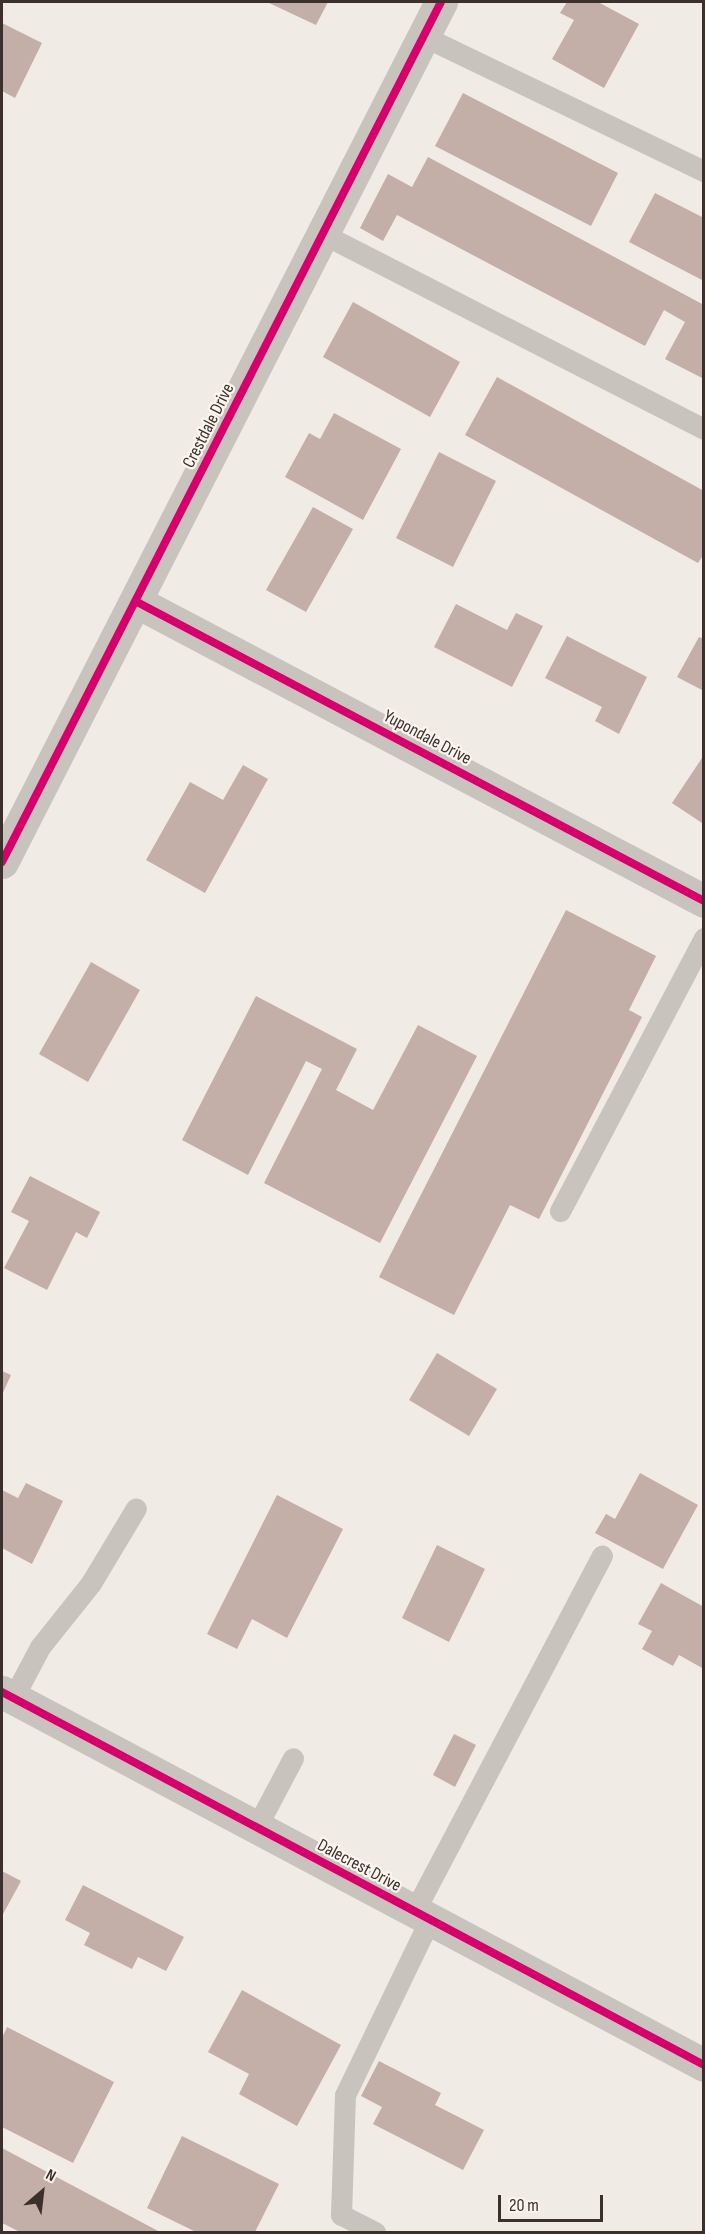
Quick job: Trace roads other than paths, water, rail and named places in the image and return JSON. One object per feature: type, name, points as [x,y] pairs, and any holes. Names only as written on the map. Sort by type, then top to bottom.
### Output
[{"type":"street","name":"Crestdale Drive","points":[[2,862],[137,602],[441,2]]},
{"type":"street","name":"Yupondale Drive","points":[[137,602],[704,901]]},
{"type":"street","name":"Dalecrest Drive","points":[[8,1695],[704,2065]]},
{"type":"lane","points":[[423,36],[704,171]]},
{"type":"lane","points":[[323,234],[704,429]]},
{"type":"lane","points":[[560,1211],[704,938]]},
{"type":"lane","points":[[8,1695],[40,1647],[92,1583],[136,1508]]},
{"type":"lane","points":[[375,2232],[340,2215],[345,2095],[422,1917],[602,1556]]},
{"type":"lane","points":[[256,1828],[293,1758]]}]
